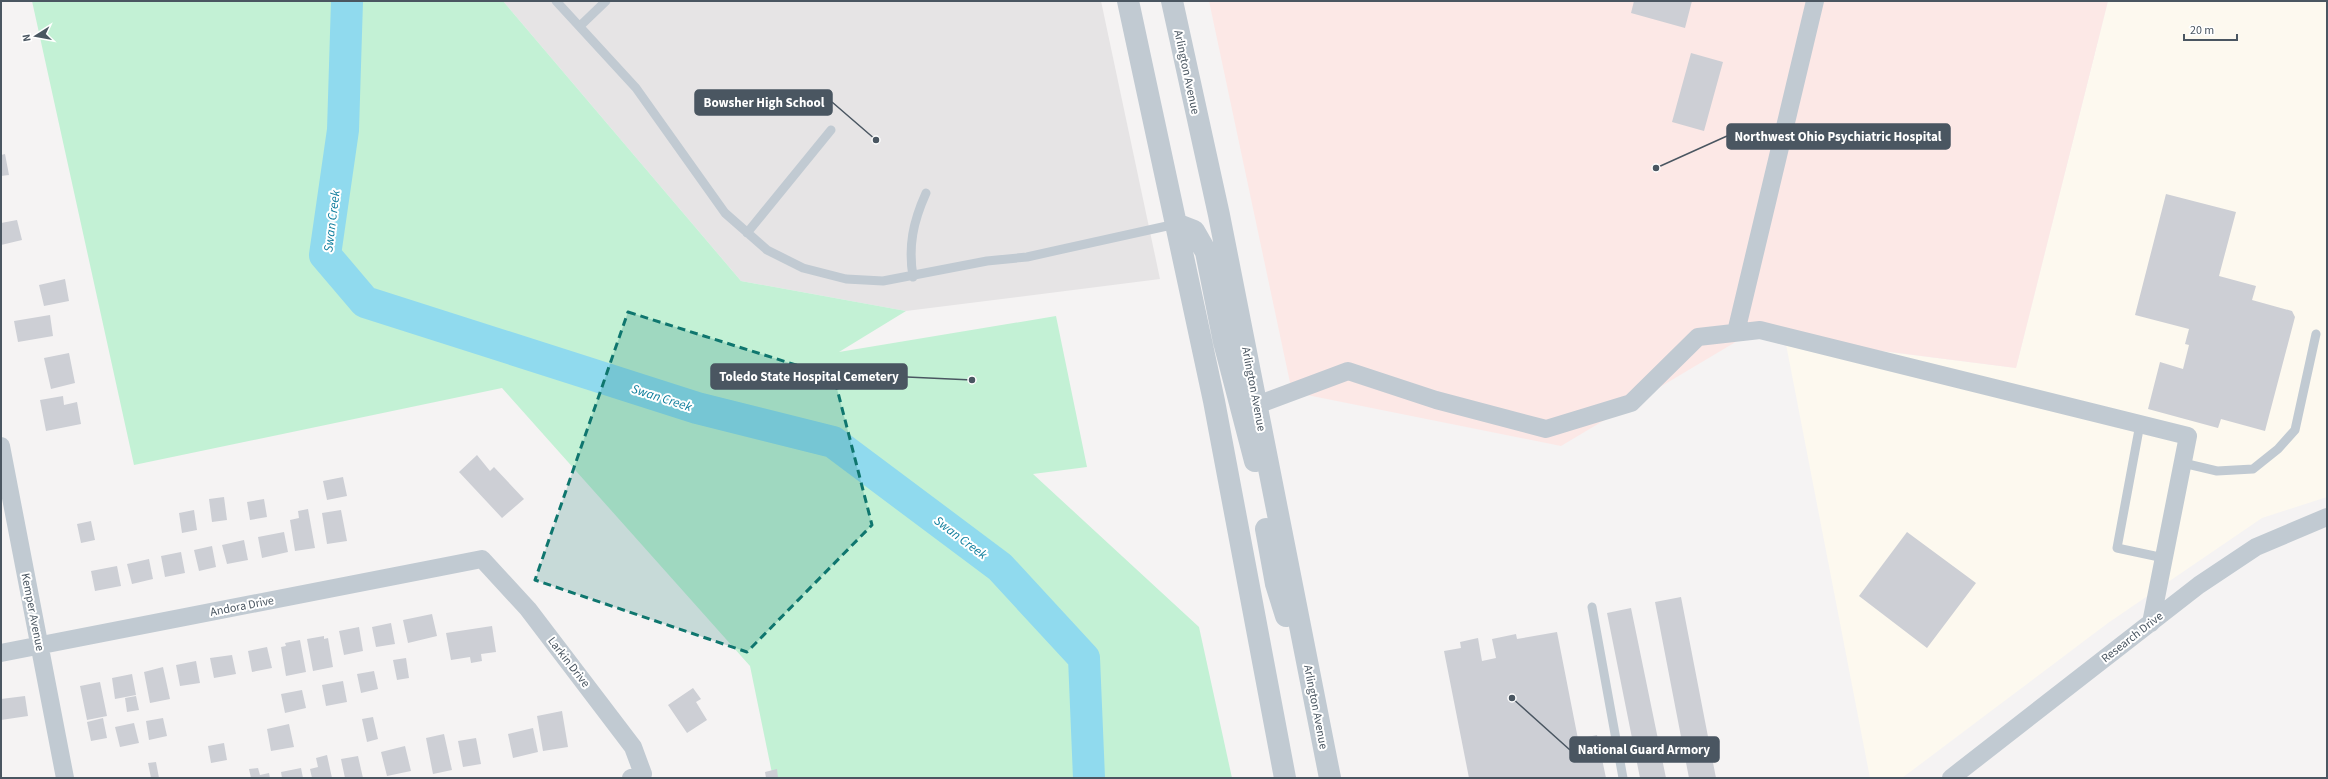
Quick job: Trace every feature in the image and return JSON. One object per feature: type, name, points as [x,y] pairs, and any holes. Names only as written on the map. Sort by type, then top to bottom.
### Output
[{"type":"street","points":[[1128,1],[1214,401],[1285,778]]},
{"type":"street","name":"Arlington Avenue","points":[[1172,1],[1219,215],[1330,778]]},
{"type":"street","points":[[1736,332],[1815,1]]},
{"type":"street","points":[[1176,224],[1194,231],[1206,252],[1224,342],[1255,462],[1276,584],[1317,710]]},
{"type":"street","points":[[1257,405],[1348,371],[1436,400],[1546,429],[1631,403],[1698,337],[1760,330],[2188,436],[2151,623]]},
{"type":"street","name":"Kemper Avenue","points":[[1,446],[65,778]]},
{"type":"street","name":"Research Drive","points":[[1950,778],[2199,586],[2256,547],[2308,523],[2327,517]]},
{"type":"street","name":"Andora Drive","points":[[1,653],[482,559]]},
{"type":"street","name":"Larkin Drive","points":[[482,559],[528,610],[633,747],[637,776]]},
{"type":"lane","points":[[556,1],[617,66],[656,113],[714,198],[747,233],[767,250],[785,260],[823,274],[866,282],[913,277],[987,261],[1027,257],[1176,224]]},
{"type":"lane","points":[[580,26],[606,1]]},
{"type":"lane","points":[[747,233],[831,130]]},
{"type":"lane","points":[[913,277],[910,249],[911,233],[914,221],[926,193]]},
{"type":"lane","points":[[2183,463],[2217,471],[2253,469],[2278,449],[2295,430],[2316,334]]},
{"type":"lane","points":[[2140,424],[2117,548],[2164,558]]},
{"type":"lane","points":[[1592,607],[1622,778]]},
{"type":"highlighted area","points":[[628,312],[834,377],[872,525],[747,652],[535,580]]},
{"type":"shaded area","points":[[503,1],[1101,1],[1160,279],[906,311],[741,281]]},
{"type":"shaded area","points":[[1209,1],[2108,1],[2016,368],[1749,334],[1561,446],[1292,392]]},
{"type":"shaded area","points":[[2108,1],[2327,1],[2327,497],[2262,518],[2108,623],[1902,778],[1870,778],[1785,339],[2016,368]]},
{"type":"green space","points":[[32,1],[503,1],[741,281],[906,311],[839,352],[1056,316],[1087,467],[1033,474],[1199,627],[1232,778],[773,778],[750,666],[502,388],[134,465]]},
{"type":"building","points":[[1634,1],[1692,1],[1685,28],[1631,13]]},
{"type":"building","points":[[1691,53],[1723,62],[1704,131],[1672,122]]},
{"type":"building","points":[[5,154],[9,175],[1,176],[1,155]]},
{"type":"building","points":[[2166,194],[2236,212],[2219,276],[2256,286],[2252,300],[2292,311],[2295,317],[2265,431],[2221,419],[2218,428],[2148,409],[2160,362],[2183,369],[2189,345],[2185,344],[2189,329],[2135,315]]},
{"type":"building","points":[[17,220],[22,240],[1,245],[1,223]]},
{"type":"building","points":[[65,279],[69,301],[44,306],[39,285]]},
{"type":"building","points":[[50,315],[53,336],[18,342],[14,321]]},
{"type":"building","points":[[69,353],[75,383],[51,389],[44,358]]},
{"type":"building","points":[[63,396],[64,405],[77,402],[81,424],[46,431],[40,400]]},
{"type":"building","points":[[477,455],[490,471],[494,467],[524,499],[502,518],[459,472]]},
{"type":"building","points":[[343,477],[347,496],[327,500],[323,481]]},
{"type":"building","points":[[224,497],[227,520],[212,522],[209,499]]},
{"type":"building","points":[[264,499],[267,517],[250,520],[247,502]]},
{"type":"building","points":[[308,509],[315,548],[295,551],[290,520],[299,518],[298,511]]},
{"type":"building","points":[[194,510],[197,530],[182,533],[179,513]]},
{"type":"building","points":[[341,510],[347,541],[327,544],[322,513]]},
{"type":"building","points":[[91,521],[95,540],[81,543],[77,524]]},
{"type":"building","points":[[284,532],[288,552],[262,558],[258,537]]},
{"type":"building","points":[[1907,532],[1976,583],[1927,648],[1859,596]]},
{"type":"building","points":[[244,540],[248,560],[227,564],[222,545]]},
{"type":"building","points":[[212,546],[216,567],[199,571],[194,550]]},
{"type":"building","points":[[181,552],[185,573],[165,577],[161,556]]},
{"type":"building","points":[[149,559],[153,579],[132,584],[127,564]]},
{"type":"building","points":[[117,566],[121,586],[95,591],[91,571]]},
{"type":"building","points":[[1681,597],[1716,778],[1689,778],[1655,602]]},
{"type":"building","points":[[1631,608],[1666,778],[1640,778],[1607,613]]},
{"type":"building","points":[[432,614],[437,636],[408,643],[403,620]]},
{"type":"building","points":[[391,623],[395,644],[376,647],[372,627]]},
{"type":"building","points":[[492,626],[496,652],[481,654],[482,661],[471,663],[470,657],[451,660],[446,633]]},
{"type":"building","points":[[359,627],[363,651],[344,655],[339,631]]},
{"type":"building","points":[[1557,632],[1578,739],[1597,735],[1606,778],[1469,778],[1444,651],[1461,648],[1460,642],[1478,638],[1482,661],[1496,658],[1492,639],[1516,634],[1517,639]]},
{"type":"building","points":[[324,636],[324,639],[328,638],[333,667],[313,671],[307,639]]},
{"type":"building","points":[[300,640],[306,672],[286,676],[281,647],[286,646],[285,643]]},
{"type":"building","points":[[267,647],[272,668],[252,672],[248,651]]},
{"type":"building","points":[[232,655],[236,674],[214,678],[210,658]]},
{"type":"building","points":[[406,658],[409,678],[397,680],[393,660]]},
{"type":"building","points":[[196,661],[200,683],[180,686],[176,665]]},
{"type":"building","points":[[163,667],[170,699],[150,703],[144,672]]},
{"type":"building","points":[[374,671],[378,689],[361,693],[357,674]]},
{"type":"building","points":[[132,674],[136,695],[115,699],[112,678]]},
{"type":"building","points":[[343,681],[347,702],[326,706],[322,685]]},
{"type":"building","points":[[100,682],[107,716],[87,720],[80,686]]},
{"type":"building","points":[[693,688],[701,699],[696,702],[707,720],[687,733],[668,705]]},
{"type":"building","points":[[302,690],[306,708],[285,713],[281,694]]},
{"type":"building","points":[[25,696],[28,716],[1,720],[1,699]]},
{"type":"building","points":[[136,696],[139,710],[127,712],[125,698]]},
{"type":"building","points":[[562,711],[568,747],[543,751],[537,716]]},
{"type":"building","points":[[373,717],[378,739],[367,742],[362,719]]},
{"type":"building","points":[[103,718],[107,738],[91,741],[87,722]]},
{"type":"building","points":[[163,718],[167,736],[149,740],[146,721]]},
{"type":"building","points":[[134,723],[139,743],[120,747],[115,727]]},
{"type":"building","points":[[289,724],[294,747],[271,751],[267,729]]},
{"type":"building","points":[[533,728],[538,752],[513,758],[508,734]]},
{"type":"building","points":[[444,734],[452,770],[433,774],[426,738]]},
{"type":"building","points":[[476,738],[481,764],[463,767],[458,741]]},
{"type":"building","points":[[224,743],[227,760],[211,763],[208,746]]},
{"type":"building","points":[[405,746],[411,771],[387,776],[381,752]]},
{"type":"building","points":[[327,755],[332,778],[312,778],[310,769],[318,767],[316,758]]},
{"type":"building","points":[[358,756],[363,778],[345,778],[341,759]]},
{"type":"building","points":[[156,762],[159,778],[151,778],[148,763]]},
{"type":"building","points":[[258,768],[260,775],[269,773],[270,778],[251,778],[249,769]]},
{"type":"building","points":[[301,768],[303,778],[282,778],[281,772]]},
{"type":"building","points":[[777,769],[778,778],[766,778],[765,772]]},
{"type":"waterway","name":"Swan Creek","points":[[347,1],[343,130],[325,255],[365,302],[697,408],[833,442],[1000,567],[1084,658],[1089,778]]},
{"type":"place","name":"Bowsher High School","points":[[876,140]]},
{"type":"place","name":"Northwest Ohio Psychiatric Hospital","points":[[1656,168]]},
{"type":"place","name":"Toledo State Hospital Cemetery","points":[[972,380]]},
{"type":"place","name":"National Guard Armory","points":[[1512,698]]}]
